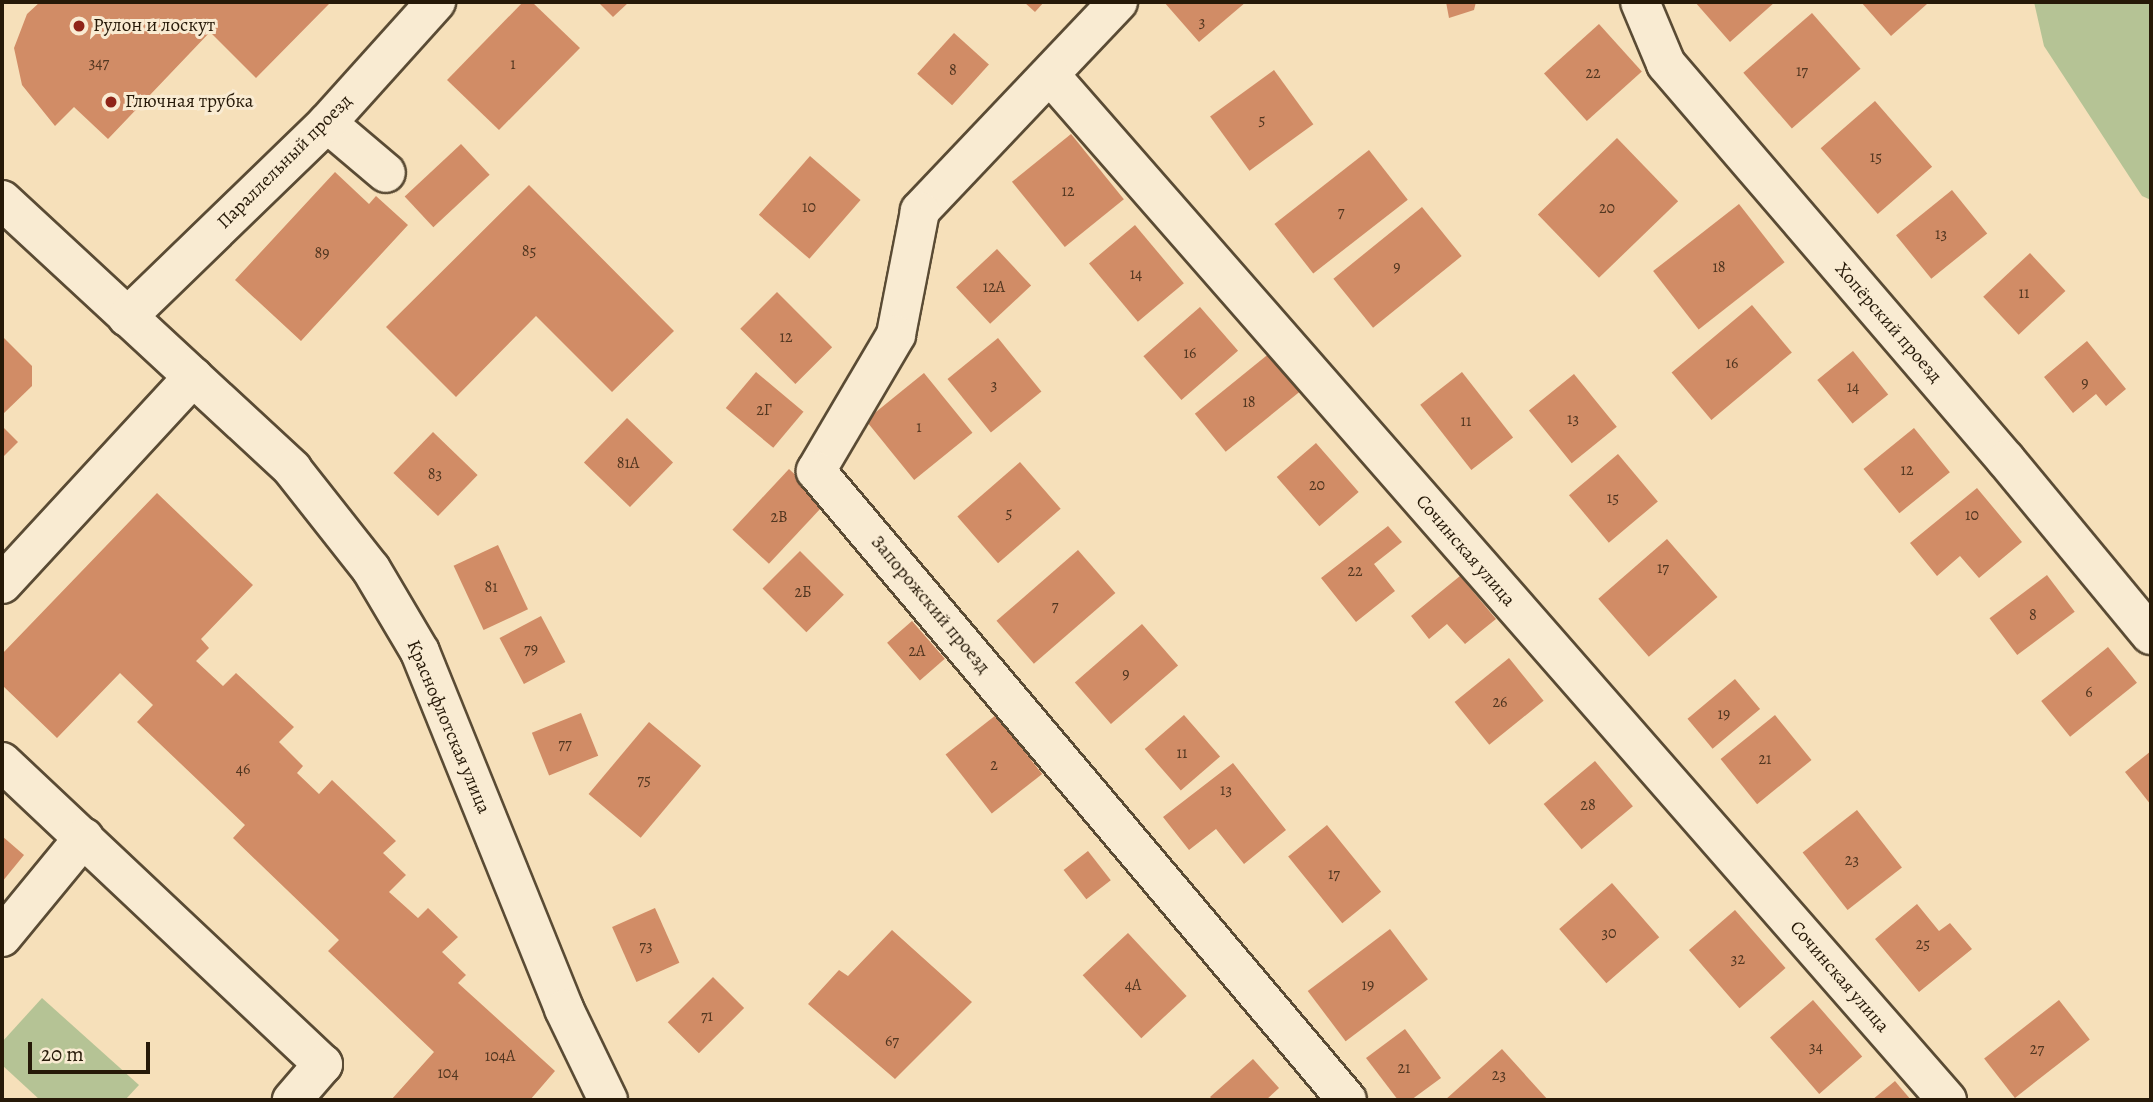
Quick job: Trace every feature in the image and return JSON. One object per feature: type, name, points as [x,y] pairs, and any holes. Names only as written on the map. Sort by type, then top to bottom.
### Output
[{"type":"street","points":[[1050,75],[1118,2]]},
{"type":"street","name":"Хопёрский проезд","points":[[1640,2],[1665,64],[2006,460],[2151,635]]},
{"type":"street","name":"Параллельный проезд","points":[[127,317],[327,123],[420,7]]},
{"type":"street","name":"Запорожский проезд","points":[[1050,75],[920,211],[896,335],[816,471],[1347,1100]]},
{"type":"street","name":"Сочинская улица","points":[[1050,75],[1947,1100]]},
{"type":"street","points":[[327,123],[386,173]]},
{"type":"street","name":"Краснофлотская улица","points":[[2,200],[292,469],[371,569],[420,652],[564,1009],[608,1100]]},
{"type":"street","points":[[2,584],[192,377]]},
{"type":"street","points":[[2,762],[323,1065],[292,1100]]},
{"type":"street","points":[[2,937],[84,837]]},
{"type":"green space","points":[[2034,2],[2151,2],[2151,200],[2142,196],[2044,46]]},
{"type":"green space","points":[[42,998],[139,1085],[125,1100],[40,1100],[2,1065],[2,1042]]},
{"type":"building","points":[[40,2],[329,4],[256,78],[210,32],[108,139],[74,107],[55,126],[22,85],[14,48],[27,14]]},
{"type":"building","points":[[523,2],[532,2],[580,48],[499,130],[447,80]]},
{"type":"building","points":[[598,2],[629,2],[613,17]]},
{"type":"building","points":[[1024,2],[1044,2],[1035,12]]},
{"type":"building","points":[[1164,2],[1246,2],[1199,42]]},
{"type":"building","points":[[1446,2],[1476,2],[1474,10],[1449,18]]},
{"type":"building","points":[[1695,2],[1775,2],[1730,42]]},
{"type":"building","points":[[1861,2],[1925,2],[1927,4],[1891,36]]},
{"type":"building","points":[[1812,13],[1861,69],[1792,129],[1743,73]]},
{"type":"building","points":[[1599,24],[1642,72],[1587,121],[1544,74]]},
{"type":"building","points":[[954,33],[989,64],[952,105],[917,74]]},
{"type":"building","points":[[1274,70],[1313,124],[1249,171],[1210,116]]},
{"type":"building","points":[[1875,101],[1932,167],[1878,214],[1821,148]]},
{"type":"building","points":[[1071,134],[1124,199],[1065,247],[1012,182]]},
{"type":"building","points":[[1617,138],[1678,201],[1599,278],[1538,214]]},
{"type":"building","points":[[461,144],[490,175],[433,227],[405,197]]},
{"type":"building","points":[[1369,150],[1408,200],[1313,274],[1274,224]]},
{"type":"building","points":[[810,156],[861,200],[809,259],[759,215]]},
{"type":"building","points":[[335,172],[369,204],[376,196],[408,225],[301,341],[235,280]]},
{"type":"building","points":[[529,185],[674,331],[612,392],[536,316],[456,397],[386,327]]},
{"type":"building","points":[[1952,190],[1987,234],[1931,279],[1896,235]]},
{"type":"building","points":[[1739,204],[1785,262],[1699,329],[1653,271]]},
{"type":"building","points":[[1422,207],[1462,256],[1373,328],[1333,279]]},
{"type":"building","points":[[1135,225],[1184,283],[1138,322],[1089,264]]},
{"type":"building","points":[[997,249],[1031,286],[990,324],[956,287]]},
{"type":"building","points":[[2030,253],[2065,291],[2019,335],[1983,297]]},
{"type":"building","points":[[777,292],[832,347],[795,384],[740,329]]},
{"type":"building","points":[[1752,305],[1792,352],[1711,420],[1672,372]]},
{"type":"building","points":[[1200,307],[1238,351],[1181,400],[1143,356]]},
{"type":"building","points":[[2,336],[32,366],[32,386],[2,415]]},
{"type":"building","points":[[998,338],[1041,392],[991,433],[947,379]]},
{"type":"building","points":[[2087,341],[2126,389],[2106,406],[2096,394],[2073,413],[2044,377]]},
{"type":"building","points":[[1853,351],[1888,395],[1852,423],[1817,380]]},
{"type":"building","points":[[1271,352],[1302,390],[1226,452],[1195,414]]},
{"type":"building","points":[[756,372],[803,412],[773,448],[726,408]]},
{"type":"building","points":[[1462,372],[1513,437],[1471,470],[1420,405]]},
{"type":"building","points":[[924,373],[972,433],[914,480],[866,420]]},
{"type":"building","points":[[1574,374],[1617,427],[1572,463],[1529,411]]},
{"type":"building","points":[[627,418],[673,462],[630,507],[584,463]]},
{"type":"building","points":[[2,426],[18,442],[2,458]]},
{"type":"building","points":[[1914,428],[1950,472],[1899,513],[1863,469]]},
{"type":"building","points":[[433,432],[478,475],[438,516],[393,473]]},
{"type":"building","points":[[1316,443],[1359,492],[1319,526],[1277,477]]},
{"type":"building","points":[[1618,454],[1658,501],[1609,543],[1569,495]]},
{"type":"building","points":[[1020,462],[1061,509],[998,563],[957,516]]},
{"type":"building","points":[[789,469],[826,503],[769,564],[732,530]]},
{"type":"building","points":[[1977,488],[2022,542],[1979,578],[1960,556],[1937,576],[1910,543]]},
{"type":"building","points":[[157,493],[253,585],[201,639],[209,648],[196,661],[223,686],[236,673],[294,727],[279,742],[303,766],[297,773],[319,794],[332,780],[396,841],[383,853],[406,875],[389,892],[418,918],[428,908],[458,937],[442,952],[466,975],[458,983],[555,1071],[530,1100],[391,1100],[434,1052],[328,951],[339,940],[233,838],[245,825],[137,722],[153,705],[120,673],[57,738],[2,685],[2,654]]},
{"type":"building","points":[[1388,526],[1402,542],[1374,564],[1395,591],[1356,622],[1321,578]]},
{"type":"building","points":[[1667,539],[1718,597],[1649,657],[1598,599]]},
{"type":"building","points":[[498,545],[528,609],[484,630],[454,566]]},
{"type":"building","points":[[1078,550],[1115,593],[1034,664],[996,621]]},
{"type":"building","points":[[800,551],[844,595],[806,632],[763,588]]},
{"type":"building","points":[[2047,575],[2075,612],[2017,655],[1989,618]]},
{"type":"building","points":[[1460,576],[1496,619],[1465,644],[1447,624],[1429,639],[1411,616]]},
{"type":"building","points":[[541,616],[565,662],[524,684],[500,638]]},
{"type":"building","points":[[912,621],[945,659],[920,680],[887,643]]},
{"type":"building","points":[[1142,624],[1178,666],[1111,724],[1075,682]]},
{"type":"building","points":[[2108,647],[2137,683],[2070,737],[2041,701]]},
{"type":"building","points":[[1509,658],[1544,701],[1489,745],[1455,702]]},
{"type":"building","points":[[1735,679],[1760,709],[1713,749],[1688,719]]},
{"type":"building","points":[[581,713],[598,756],[549,776],[532,733]]},
{"type":"building","points":[[996,715],[1042,774],[992,814],[946,754]]},
{"type":"building","points":[[1184,715],[1220,757],[1181,791],[1145,749]]},
{"type":"building","points":[[1775,715],[1812,760],[1757,804],[1721,759]]},
{"type":"building","points":[[649,722],[701,766],[641,838],[589,794]]},
{"type":"building","points":[[2151,751],[2151,805],[2125,772]]},
{"type":"building","points":[[1595,761],[1633,806],[1582,849],[1544,804]]},
{"type":"building","points":[[1233,763],[1286,830],[1244,864],[1216,829],[1189,850],[1163,817]]},
{"type":"building","points":[[1857,810],[1902,868],[1848,910],[1803,852]]},
{"type":"building","points":[[1327,825],[1381,892],[1342,923],[1288,856]]},
{"type":"building","points":[[2,836],[24,855],[2,882]]},
{"type":"building","points":[[1088,851],[1111,880],[1086,899],[1064,870]]},
{"type":"building","points":[[1612,883],[1659,937],[1606,983],[1559,929]]},
{"type":"building","points":[[1917,904],[1939,931],[1950,923],[1972,949],[1919,992],[1875,939]]},
{"type":"building","points":[[655,908],[679,963],[636,982],[612,927]]},
{"type":"building","points":[[1735,910],[1786,968],[1739,1008],[1689,950]]},
{"type":"building","points":[[1390,929],[1428,979],[1346,1041],[1308,991]]},
{"type":"building","points":[[892,930],[972,1002],[895,1079],[808,1004],[839,970],[848,976]]},
{"type":"building","points":[[1128,933],[1187,996],[1141,1038],[1083,975]]},
{"type":"building","points":[[713,977],[744,1008],[699,1053],[668,1022]]},
{"type":"building","points":[[1813,1000],[1862,1057],[1819,1094],[1770,1037]]},
{"type":"building","points":[[2059,1000],[2090,1039],[2015,1098],[1984,1058]]},
{"type":"building","points":[[1405,1029],[1441,1078],[1411,1100],[1398,1100],[1366,1058]]},
{"type":"building","points":[[1502,1049],[1548,1100],[1445,1100]]},
{"type":"building","points":[[1253,1059],[1279,1088],[1266,1100],[1213,1100],[1210,1097]]},
{"type":"building","points":[[1895,1081],[1911,1100],[1872,1100]]},
{"type":"place","name":"Рулон и лоскут","points":[[79,26]]},
{"type":"place","name":"Глючная трубка","points":[[111,102]]}]
